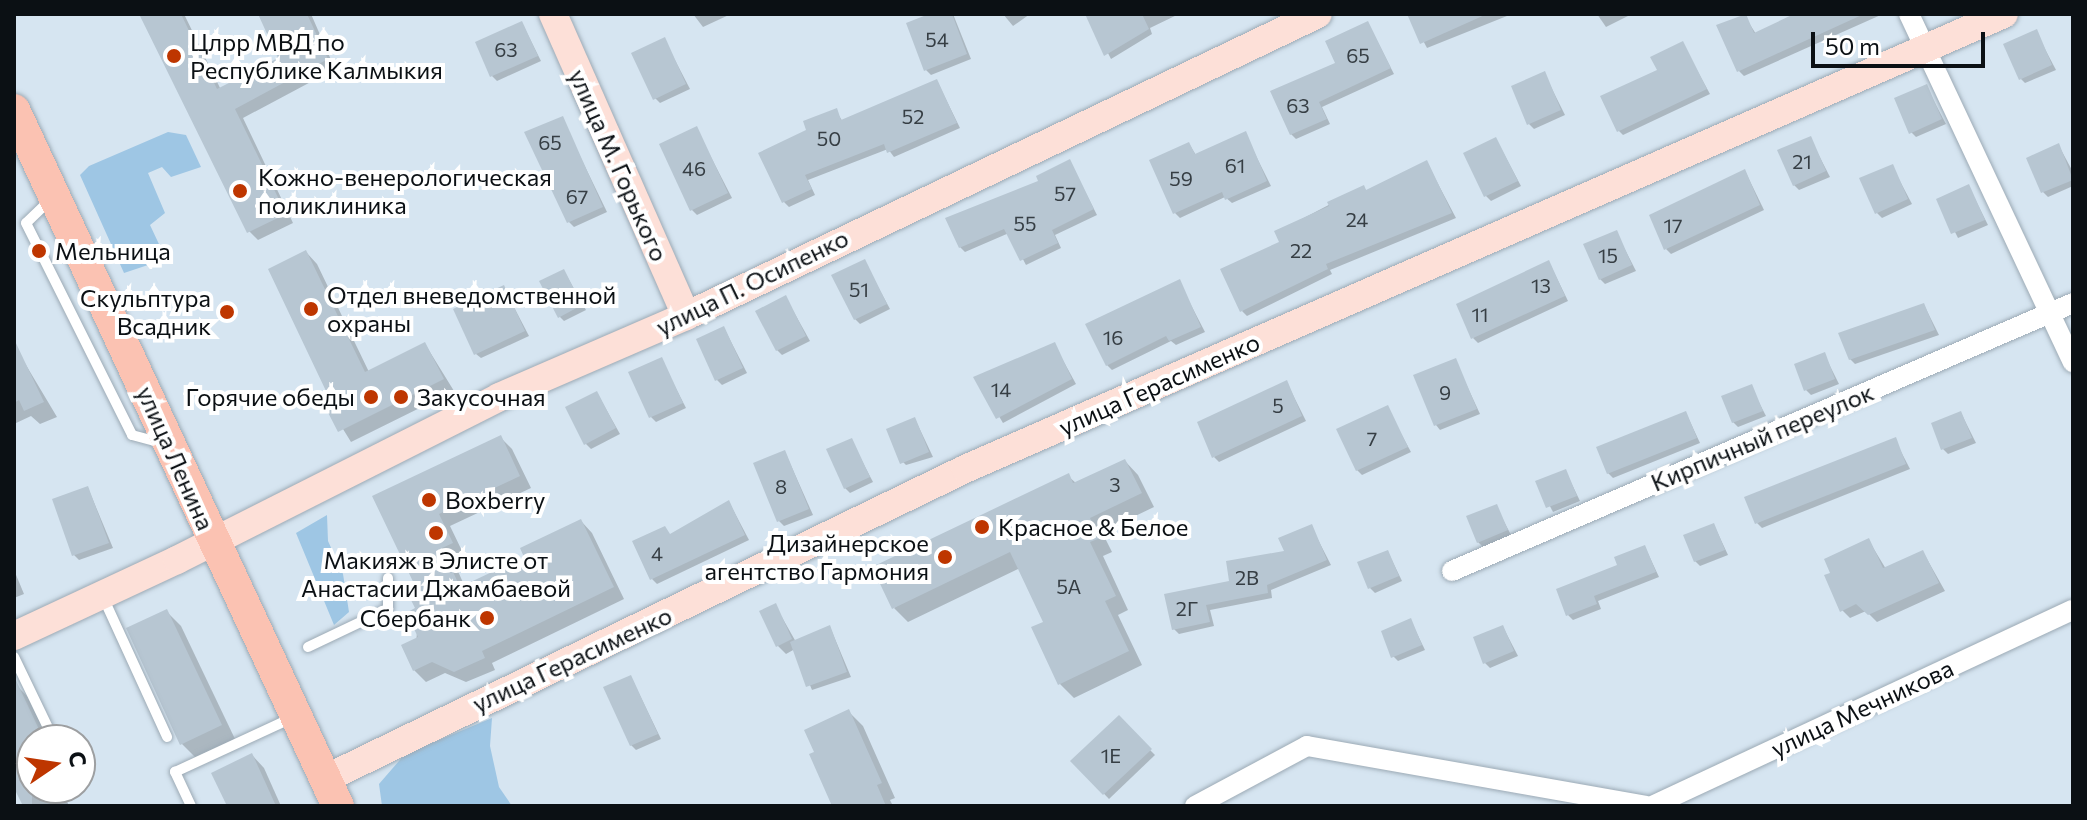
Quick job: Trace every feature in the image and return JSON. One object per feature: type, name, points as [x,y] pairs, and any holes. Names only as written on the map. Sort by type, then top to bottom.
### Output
[{"type":"main road","name":"улица М. Горького","points":[[553,14],[686,316]]},
{"type":"main road","name":"улица П. Осипенко","points":[[14,636],[213,541],[499,397],[686,316],[1318,14]]},
{"type":"main road","name":"улица Герасименко","points":[[331,792],[965,469],[2004,14]]},
{"type":"main road","name":"улица Ленина","points":[[14,110],[331,792]]},
{"type":"street","points":[[1909,14],[2073,362]]},
{"type":"street","name":"Кирпичный переулок","points":[[1452,571],[2073,303]]},
{"type":"street","name":"улица Мечникова","points":[[1649,806],[2073,610]]},
{"type":"street","points":[[1195,806],[1307,746],[1649,806]]},
{"type":"lane","points":[[308,647],[388,609],[388,578]]},
{"type":"lane","points":[[102,595],[167,737]]},
{"type":"lane","points":[[14,657],[18,675],[45,724]]},
{"type":"lane","points":[[191,806],[175,772],[295,717]]},
{"type":"shaded area","points":[[168,132],[186,135],[201,167],[171,177],[162,167],[148,173],[165,213],[150,225],[166,259],[124,273],[80,175],[89,166]]},
{"type":"shaded area","points":[[327,515],[328,541],[343,574],[349,612],[334,625],[296,533]]},
{"type":"shaded area","points":[[492,718],[490,746],[499,787],[512,806],[382,806],[379,784],[405,754]]},
{"type":"building","points":[[139,14],[181,14],[217,89],[278,58],[258,14],[307,14],[328,59],[235,109],[286,214],[247,233]]},
{"type":"building","points":[[929,14],[952,14],[967,54],[924,71],[906,23]]},
{"type":"building","points":[[1085,14],[1142,14],[1149,29],[1104,56]]},
{"type":"building","points":[[1407,14],[1487,14],[1420,44]]},
{"type":"building","points":[[1746,14],[1754,33],[1794,14],[1864,14],[1737,72],[1716,25]]},
{"type":"building","points":[[522,21],[538,56],[490,77],[475,42]]},
{"type":"building","points":[[1368,21],[1391,68],[1319,102],[1327,119],[1290,135],[1270,91],[1335,63],[1325,41]]},
{"type":"building","points":[[2037,29],[2052,65],[2019,80],[2003,44]]},
{"type":"building","points":[[665,37],[686,84],[653,100],[631,53]]},
{"type":"building","points":[[1683,41],[1707,89],[1617,132],[1600,96],[1657,70],[1650,57]]},
{"type":"building","points":[[1545,71],[1561,110],[1527,125],[1511,86]]},
{"type":"building","points":[[937,79],[957,123],[887,153],[884,144],[805,175],[812,189],[782,203],[758,153],[806,130],[803,121],[837,108],[841,120]]},
{"type":"building","points":[[1927,84],[1942,119],[1909,134],[1894,98]]},
{"type":"building","points":[[563,116],[603,207],[567,223],[524,132]]},
{"type":"building","points":[[697,126],[728,193],[690,211],[659,144]]},
{"type":"building","points":[[1246,131],[1267,181],[1225,200],[1222,192],[1173,214],[1149,160],[1189,142],[1195,154]]},
{"type":"building","points":[[1811,136],[1826,171],[1793,186],[1777,150]]},
{"type":"building","points":[[1496,137],[1518,181],[1484,197],[1463,153]]},
{"type":"building","points":[[2059,143],[2073,180],[2041,193],[2026,158]]},
{"type":"building","points":[[1070,159],[1094,209],[1052,230],[1058,243],[1020,261],[1004,229],[959,248],[945,218],[1038,181],[1036,176]]},
{"type":"building","points":[[1427,160],[1452,213],[1326,264],[1328,269],[1240,312],[1220,269],[1279,242],[1274,231],[1329,206],[1327,202],[1364,185],[1366,190]]},
{"type":"building","points":[[1893,164],[1908,199],[1875,214],[1859,178]]},
{"type":"building","points":[[1745,169],[1760,205],[1664,250],[1649,215]]},
{"type":"building","points":[[1969,184],[1985,220],[1951,234],[1936,199]]},
{"type":"building","points":[[1617,230],[1632,265],[1599,280],[1583,244]]},
{"type":"building","points":[[306,250],[365,372],[425,342],[444,379],[338,432],[319,395],[326,391],[268,269]]},
{"type":"building","points":[[865,259],[887,304],[854,320],[831,275]]},
{"type":"building","points":[[1549,260],[1565,296],[1471,339],[1456,304]]},
{"type":"building","points":[[564,269],[582,305],[558,318],[539,281]]},
{"type":"building","points":[[1180,279],[1201,327],[1169,341],[1166,336],[1106,366],[1085,324]]},
{"type":"building","points":[[504,285],[525,331],[474,355],[453,309]]},
{"type":"building","points":[[786,295],[806,336],[776,351],[755,311]]},
{"type":"building","points":[[1924,303],[1935,330],[1849,360],[1838,333]]},
{"type":"building","points":[[724,326],[743,368],[715,381],[696,339]]},
{"type":"building","points":[[14,339],[44,402],[24,411],[19,400],[14,403]]},
{"type":"building","points":[[1055,342],[1072,379],[996,419],[973,377]]},
{"type":"building","points":[[1825,352],[1835,379],[1804,391],[1794,364]]},
{"type":"building","points":[[662,357],[683,403],[649,418],[628,372]]},
{"type":"building","points":[[1456,358],[1477,409],[1434,426],[1413,375]]},
{"type":"building","points":[[1287,380],[1302,416],[1212,458],[1197,422]]},
{"type":"building","points":[[1752,384],[1763,411],[1732,423],[1721,396]]},
{"type":"building","points":[[597,391],[616,428],[584,445],[565,407]]},
{"type":"building","points":[[1388,405],[1408,447],[1356,471],[1336,429]]},
{"type":"building","points":[[1686,411],[1697,438],[1607,474],[1596,447]]},
{"type":"building","points":[[1961,411],[1972,438],[1941,450],[1931,423]]},
{"type":"building","points":[[915,417],[929,452],[900,464],[886,429]]},
{"type":"building","points":[[501,435],[520,476],[439,514],[453,543],[442,548],[460,587],[524,557],[520,548],[581,519],[614,587],[482,651],[485,658],[454,672],[432,662],[413,671],[401,645],[418,637],[406,613],[415,608],[409,596],[418,592],[372,496]]},
{"type":"building","points":[[1896,437],[1906,464],[1755,524],[1744,497]]},
{"type":"building","points":[[852,438],[870,477],[844,489],[826,449]]},
{"type":"building","points":[[785,450],[809,509],[777,522],[753,463]]},
{"type":"building","points":[[1125,459],[1142,493],[1090,518],[1100,538],[1090,542],[1116,596],[1105,601],[1129,651],[1058,685],[1031,627],[1043,622],[1010,552],[892,609],[872,567],[1069,473],[1073,483]]},
{"type":"building","points":[[1566,469],[1577,496],[1546,508],[1535,481]]},
{"type":"building","points":[[88,486],[109,543],[72,556],[52,499]]},
{"type":"building","points":[[729,500],[745,535],[650,580],[632,541],[665,526],[670,534]]},
{"type":"building","points":[[1497,504],[1508,530],[1477,543],[1466,516]]},
{"type":"building","points":[[1714,523],[1725,550],[1694,562],[1683,535]]},
{"type":"building","points":[[1312,524],[1327,560],[1267,585],[1268,593],[1206,605],[1210,622],[1172,630],[1164,594],[1229,581],[1226,561],[1284,551],[1278,538]]},
{"type":"building","points":[[1869,538],[1883,568],[1923,550],[1939,583],[1868,615],[1856,604],[1840,612],[1824,575],[1830,573],[1824,559]]},
{"type":"building","points":[[1645,545],[1656,572],[1594,596],[1597,604],[1566,616],[1556,589],[1617,565],[1614,557]]},
{"type":"building","points":[[1388,550],[1399,576],[1368,589],[1357,562]]},
{"type":"building","points":[[776,603],[792,639],[776,647],[759,611]]},
{"type":"building","points":[[167,609],[222,725],[180,745],[126,628]]},
{"type":"building","points":[[1411,618],[1422,645],[1391,658],[1381,631]]},
{"type":"building","points":[[830,625],[847,672],[806,687],[790,642]]},
{"type":"building","points":[[1503,625],[1514,651],[1483,664],[1473,637]]},
{"type":"building","points":[[631,675],[658,734],[630,746],[603,687]]},
{"type":"building","points":[[14,676],[36,724],[16,724],[16,792]]},
{"type":"building","points":[[849,709],[882,783],[877,785],[886,806],[832,806],[809,754],[814,752],[804,730]]},
{"type":"building","points":[[1119,715],[1152,749],[1103,795],[1070,761]]},
{"type":"building","points":[[252,753],[276,806],[227,806],[211,773]]},
{"type":"place","name":"Цлрр МВД по Республике Калмыкия","points":[[174,56]]},
{"type":"place","name":"Кожно-венерологическая поликлиника","points":[[240,191]]},
{"type":"place","name":"Мельница","points":[[39,251]]},
{"type":"place","name":"Отдел вневедомственной охраны","points":[[311,309]]},
{"type":"place","name":"Скульптура Всадник","points":[[227,312]]},
{"type":"place","name":"Горячие обеды","points":[[371,397]]},
{"type":"place","name":"Закусoчная","points":[[401,397]]},
{"type":"place","name":"Boxberry","points":[[429,500]]},
{"type":"place","name":"Красное & Белое","points":[[982,527]]},
{"type":"place","name":"Макияж в Элисте от Анастасии Джамбаевой","points":[[436,533]]},
{"type":"place","name":"Дизайнерское агентство Гармония","points":[[945,557]]},
{"type":"place","name":"Сбербанк","points":[[487,618]]}]
